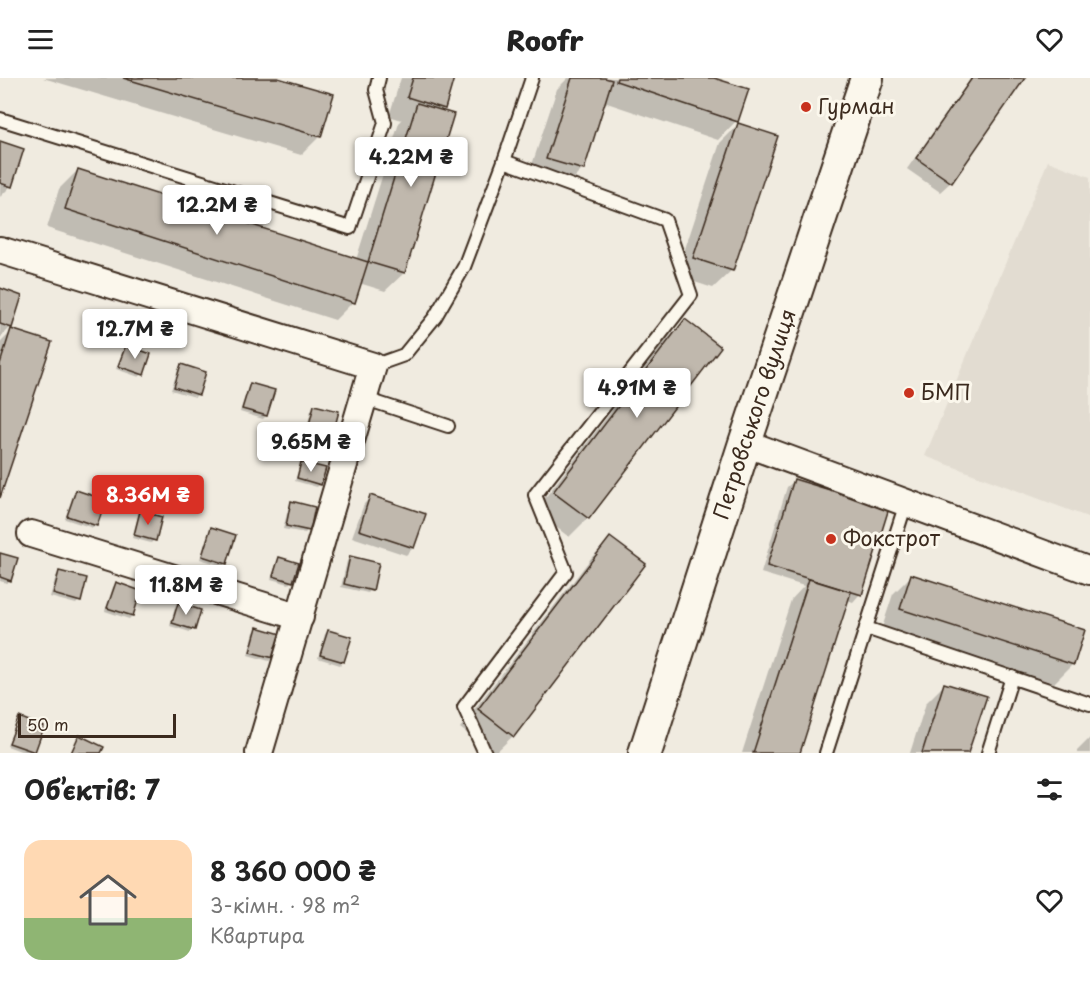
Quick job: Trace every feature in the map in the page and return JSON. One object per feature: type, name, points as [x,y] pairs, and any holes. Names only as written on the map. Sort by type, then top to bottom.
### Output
[{"type":"street","name":"Петровського вулиця","points":[[645,753],[745,443],[867,78]]},
{"type":"street","points":[[0,250],[373,366],[259,753]]},
{"type":"street","points":[[745,443],[1090,571]]},
{"type":"street","points":[[30,534],[300,617]]},
{"type":"lane","points":[[0,118],[350,228],[386,123],[376,90],[379,78]]},
{"type":"lane","points":[[373,366],[404,355],[435,317],[464,267],[532,78]]},
{"type":"lane","points":[[485,753],[464,707],[566,573],[535,495],[691,295],[664,220],[504,161]]},
{"type":"lane","points":[[363,398],[448,426]]},
{"type":"lane","points":[[826,753],[906,503]]},
{"type":"lane","points":[[866,628],[1090,704]]},
{"type":"lane","points":[[988,753],[1012,678]]},
{"type":"shaded area","points":[[1048,161],[1090,177],[1090,518],[925,456]]},
{"type":"building","points":[[123,78],[278,78],[334,94],[321,137]]},
{"type":"building","points":[[413,78],[454,78],[445,109],[407,97]]},
{"type":"building","points":[[572,78],[612,80],[584,170],[546,159]]},
{"type":"building","points":[[617,78],[714,78],[749,89],[738,122],[616,81]]},
{"type":"building","points":[[972,78],[1025,78],[952,183],[916,158]]},
{"type":"building","points":[[417,103],[454,114],[405,273],[368,262]]},
{"type":"building","points":[[738,123],[778,136],[733,271],[693,258]]},
{"type":"building","points":[[0,141],[24,149],[12,187],[0,183]]},
{"type":"building","points":[[78,169],[368,262],[355,303],[65,209]]},
{"type":"building","points":[[0,288],[22,296],[12,328],[0,324]]},
{"type":"building","points":[[685,319],[721,347],[589,519],[553,492]]},
{"type":"building","points":[[11,329],[52,342],[0,498],[0,364]]},
{"type":"building","points":[[126,345],[151,354],[144,375],[118,366]]},
{"type":"building","points":[[181,364],[206,372],[199,395],[174,387]]},
{"type":"building","points":[[250,383],[275,390],[267,416],[242,409]]},
{"type":"building","points":[[314,405],[339,411],[333,434],[308,429]]},
{"type":"building","points":[[301,462],[326,468],[321,485],[297,478]]},
{"type":"building","points":[[794,479],[889,508],[862,595],[767,566]]},
{"type":"building","points":[[76,490],[106,500],[97,526],[67,516]]},
{"type":"building","points":[[370,495],[426,514],[414,548],[359,530]]},
{"type":"building","points":[[291,501],[315,507],[310,531],[286,526]]},
{"type":"building","points":[[140,511],[162,517],[156,541],[134,535]]},
{"type":"building","points":[[211,527],[236,535],[227,564],[202,556]]},
{"type":"building","points":[[610,537],[646,564],[514,737],[478,709]]},
{"type":"building","points":[[0,553],[18,558],[11,581],[0,577]]},
{"type":"building","points":[[350,556],[379,563],[373,591],[344,584]]},
{"type":"building","points":[[279,557],[299,563],[293,582],[273,576]]},
{"type":"building","points":[[59,571],[87,578],[81,602],[53,594]]},
{"type":"building","points":[[911,574],[1085,630],[1074,665],[900,609]]},
{"type":"building","points":[[809,579],[851,592],[800,753],[753,753]]},
{"type":"building","points":[[116,582],[141,591],[133,616],[107,608]]},
{"type":"building","points":[[178,603],[201,610],[195,630],[172,623]]},
{"type":"building","points":[[257,627],[281,634],[274,658],[250,652]]},
{"type":"building","points":[[328,630],[352,637],[344,662],[320,655]]},
{"type":"building","points":[[944,683],[987,696],[968,753],[922,753]]},
{"type":"building","points":[[19,717],[44,727],[35,752],[9,743]]},
{"type":"building","points":[[79,735],[104,747],[101,753],[71,753]]},
{"type":"place","name":"Гурман","points":[[806,107]]},
{"type":"place","name":"БМП","points":[[909,393]]},
{"type":"place","name":"Фокстрот","points":[[831,539]]}]
